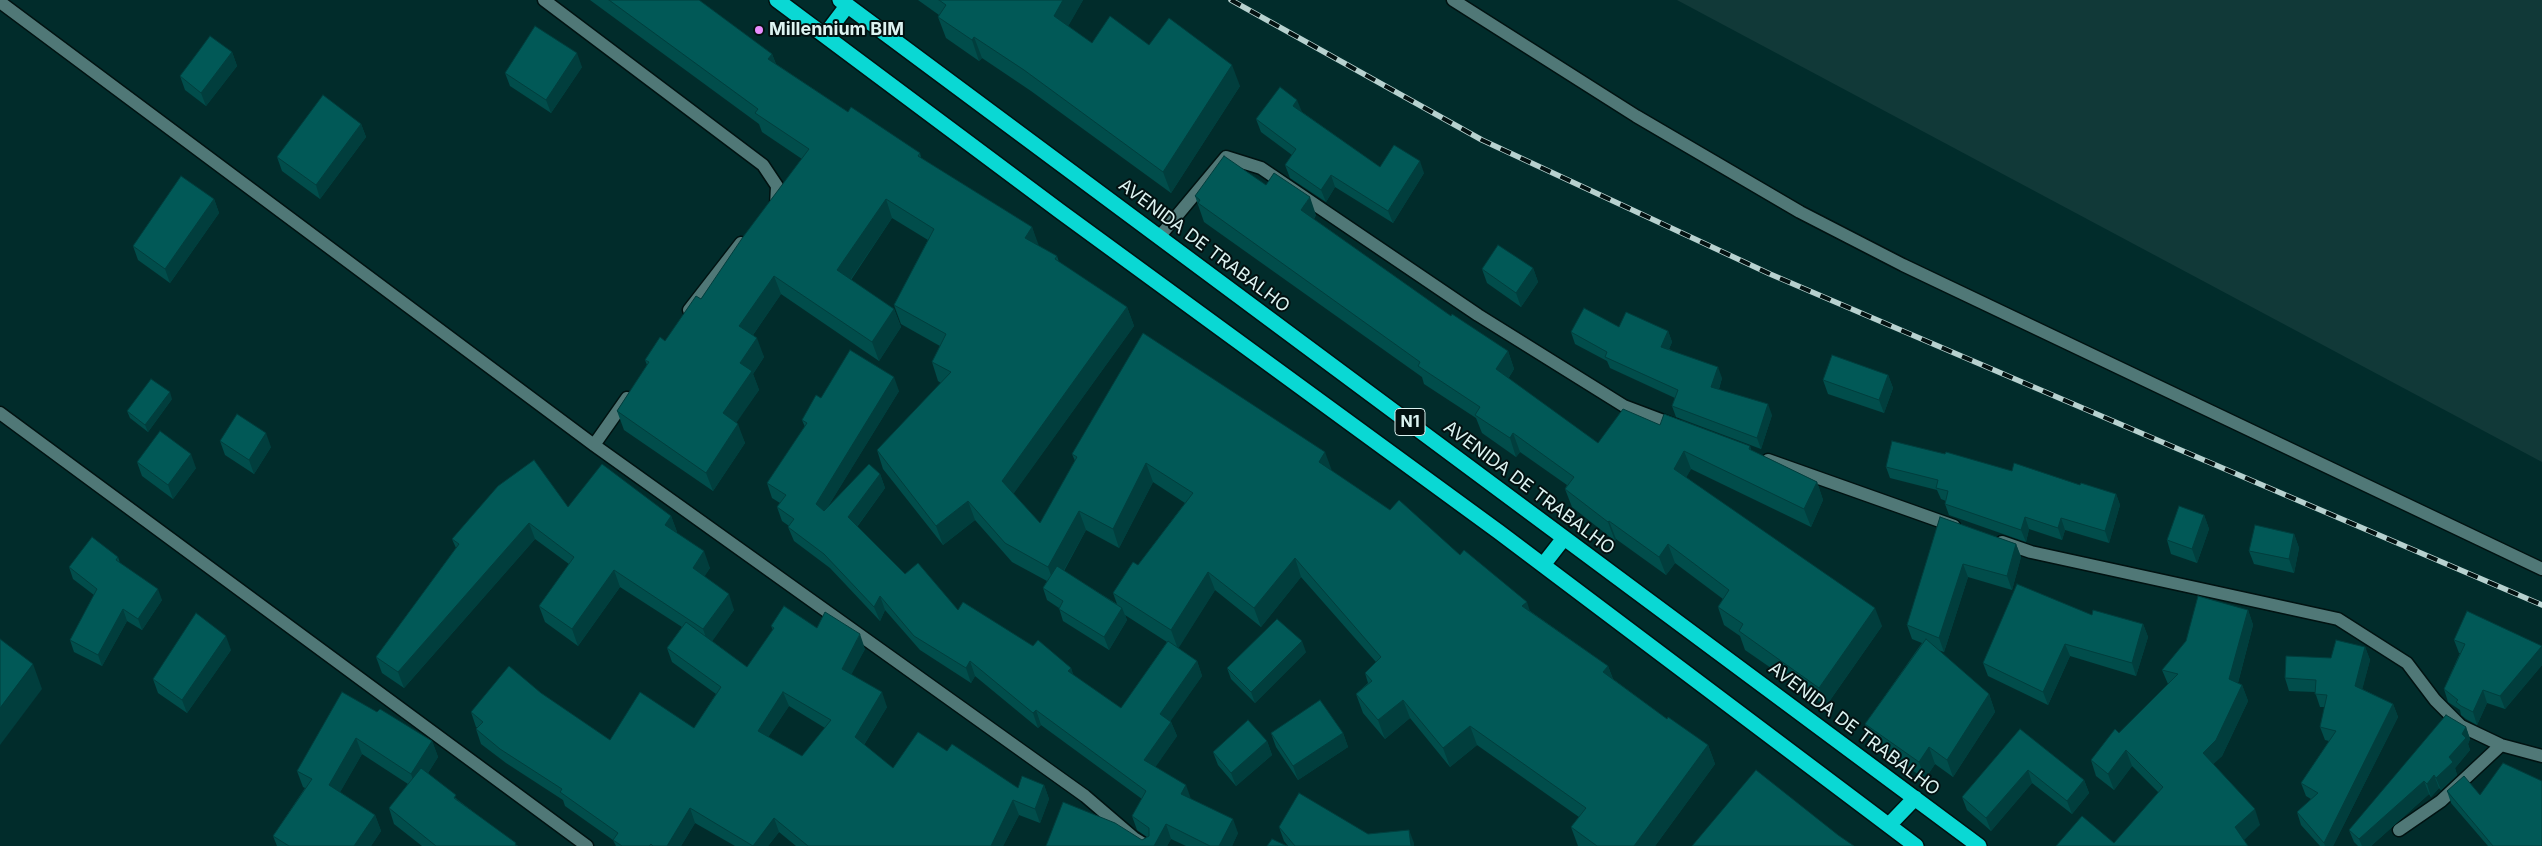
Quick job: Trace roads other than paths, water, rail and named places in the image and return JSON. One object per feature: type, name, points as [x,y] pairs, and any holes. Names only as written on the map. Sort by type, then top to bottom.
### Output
[{"type":"highway","name":"N1","points":[[777,0],[1061,212],[1542,564],[1916,846]]},
{"type":"highway","points":[[824,35],[843,3]]},
{"type":"highway","name":"AVENIDA DE TRABALHO","points":[[843,3],[1160,236],[1979,846]]},
{"type":"highway","points":[[1542,564],[1564,538]]},
{"type":"highway","points":[[1889,826],[1915,798]]},
{"type":"street","points":[[544,0],[763,165],[777,186],[776,207],[770,213]]},
{"type":"street","points":[[1452,0],[1636,116],[1800,212],[1903,265],[2542,569]]},
{"type":"street","points":[[0,2],[594,445],[1085,796],[1134,838],[1147,846]]},
{"type":"street","points":[[1160,236],[1226,157],[1261,168],[1478,315],[1624,406],[1689,430]]},
{"type":"street","points":[[680,323],[703,290],[751,233]]},
{"type":"street","points":[[594,445],[634,388]]},
{"type":"street","points":[[0,413],[587,846]]},
{"type":"street","points":[[1753,454],[1966,530]]},
{"type":"street","points":[[1994,539],[2031,552],[2338,619],[2406,664],[2435,700],[2461,726],[2501,745],[2542,756]]},
{"type":"street","points":[[2399,830],[2441,801],[2501,745]]},
{"type":"railway","points":[[1231,0],[1482,140],[1770,274],[2542,605]]},
{"type":"place","name":"Millennium BIM","points":[[759,30]]}]
